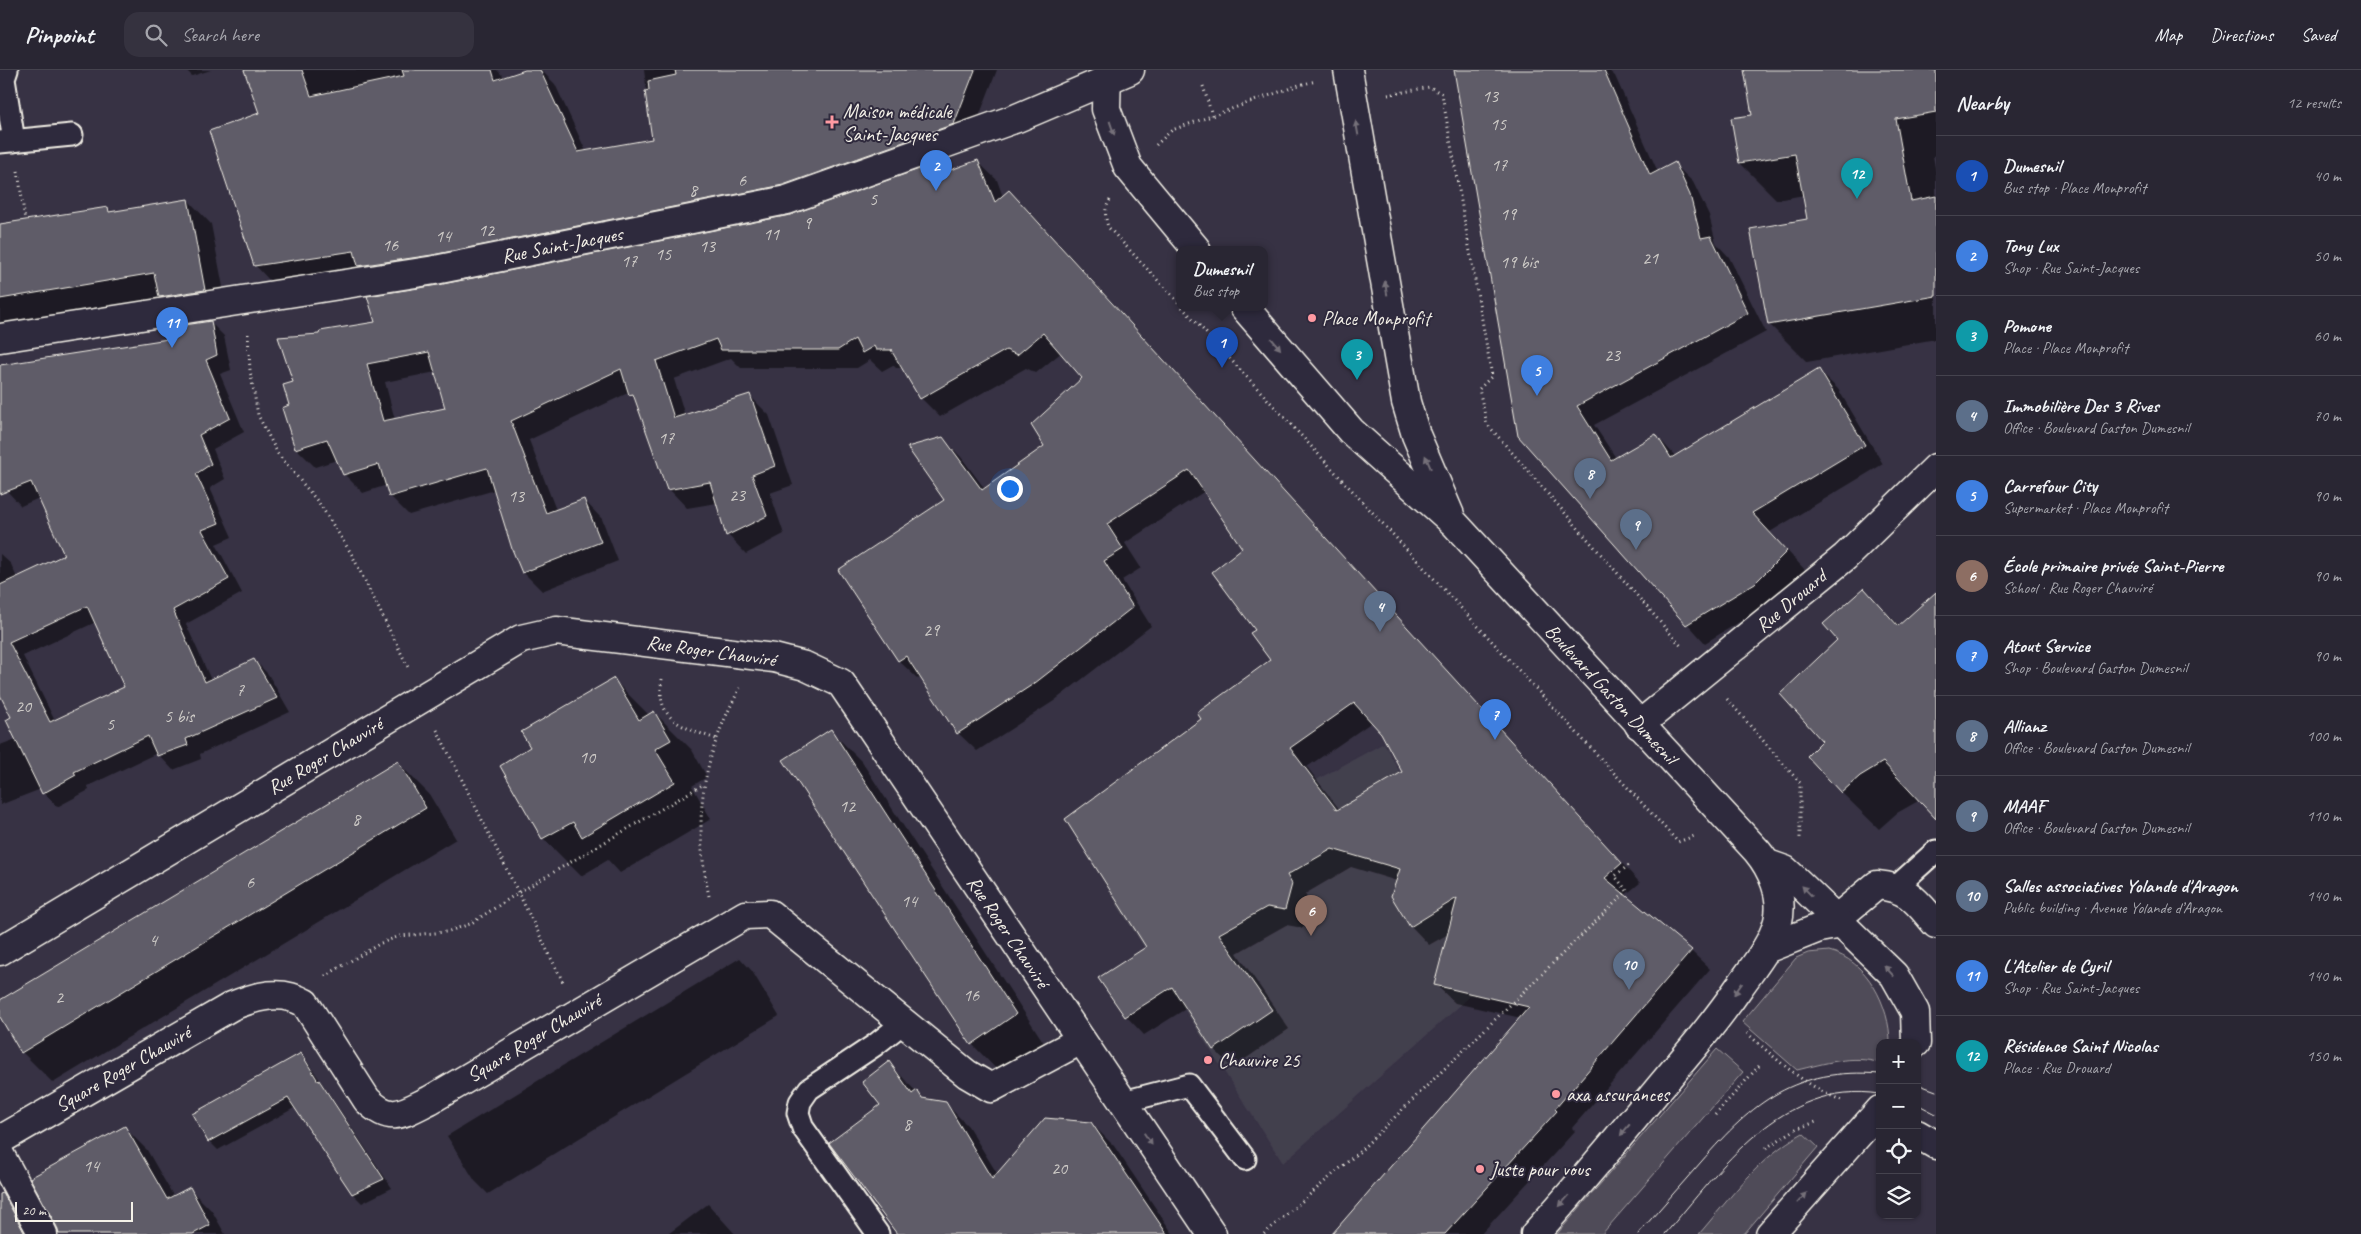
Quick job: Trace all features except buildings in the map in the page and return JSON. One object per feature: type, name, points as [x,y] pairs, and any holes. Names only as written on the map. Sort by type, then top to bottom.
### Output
[{"type":"street","points":[[1348,70],[1406,402],[1416,435],[1454,523]]},
{"type":"street","points":[[1114,73],[1106,109],[1113,132],[1131,170],[1194,246]]},
{"type":"street","name":"Rue Saint-Jacques","points":[[0,338],[435,270],[787,200],[1017,118],[1114,73]]},
{"type":"street","points":[[1247,311],[1351,431],[1454,523]]},
{"type":"street","name":"Rue Drouard","points":[[1639,725],[1844,557],[1936,468]]},
{"type":"street","name":"Boulevard Gaston Dumesnil","points":[[1454,523],[1768,864],[1779,897],[1778,920],[1766,949],[1723,1011],[1593,1168],[1535,1234]]},
{"type":"street","name":"Rue Roger Chauviré","points":[[0,951],[521,639],[556,632],[774,658],[804,666],[841,683],[1212,1234]]},
{"type":"street","name":"Boulevard Gaston Dumesnil","points":[[1768,864],[1785,870],[1894,975],[1915,1012],[1916,1039]]},
{"type":"street","points":[[1766,949],[1838,922],[1877,885],[1896,887],[1912,897],[1936,924]]},
{"type":"street","name":"Square Roger Chauviré","points":[[0,1140],[232,1006],[251,999],[281,994],[294,996],[305,1002],[372,1105],[378,1111],[387,1114],[398,1114],[430,1100],[745,915],[770,914],[967,1074],[991,1088],[1081,1040]]},
{"type":"street","points":[[1770,1234],[1876,1117]]},
{"type":"street","points":[[1921,1136],[1936,1145]]},
{"type":"street","points":[[0,1155],[44,1234]]},
{"type":"lane","points":[[7,70],[4,79],[7,142],[72,135]]},
{"type":"lane","points":[[1896,887],[1936,852]]},
{"type":"lane","points":[[878,1234],[803,1128],[798,1113],[800,1102],[808,1089],[875,1045],[903,1023]]},
{"type":"lane","points":[[1123,1102],[1190,1085],[1245,1159]]},
{"type":"path","points":[[1154,147],[1172,130],[1212,114],[1299,85],[1319,81]]},
{"type":"path","points":[[1203,86],[1212,114]]},
{"type":"path","points":[[1353,103],[1430,86],[1442,94],[1492,376],[1479,389],[1487,424],[1800,783],[1799,883]]},
{"type":"path","points":[[7,142],[25,220]]},
{"type":"path","points":[[1131,170],[1106,205],[1105,215],[1108,226],[1176,300]]},
{"type":"path","points":[[1186,311],[1678,842],[1730,822]]},
{"type":"path","points":[[248,328],[250,370],[258,415],[278,454],[319,502],[351,553],[399,648]]},
{"type":"path","points":[[663,671],[659,697],[671,717],[690,730],[716,739]]},
{"type":"path","points":[[711,904],[702,856],[700,824],[704,784],[716,739],[726,714],[743,682]]},
{"type":"path","points":[[437,732],[552,963]]},
{"type":"path","points":[[324,977],[381,943],[416,934],[446,932],[470,924],[518,892],[704,784]]},
{"type":"path","points":[[1264,1234],[1359,1152],[1627,891],[1615,876],[1629,864]]},
{"type":"path","points":[[1723,1011],[1790,1071],[1829,1096],[1876,1116]]},
{"type":"path","points":[[1715,1115],[1759,1066]]},
{"type":"path","points":[[1766,1148],[1796,1129],[1819,1121]]},
{"type":"shaded area","points":[[1384,743],[1461,884],[1501,969],[1283,1163],[1115,902],[1254,814]]},
{"type":"shaded area","points":[[1829,951],[1843,956],[1855,964],[1874,986],[1886,1014],[1890,1039],[1876,1039],[1876,1062],[1859,1059],[1849,1060],[1797,1070],[1742,1022],[1796,958],[1808,953]]},
{"type":"shaded area","points":[[1717,1049],[1743,1072],[1602,1234],[1557,1234]]},
{"type":"shaded area","points":[[1803,1133],[1818,1147],[1744,1234],[1699,1234],[1734,1192],[1759,1166],[1787,1143]]},
{"type":"tram line","points":[[1638,1234],[1720,1141],[1758,1106],[1778,1093],[1800,1083],[1823,1076],[1850,1073],[1876,1074]]},
{"type":"tram line","points":[[1921,1085],[1936,1091]]},
{"type":"tram line","points":[[1665,1234],[1732,1157],[1756,1134],[1783,1115],[1813,1100],[1845,1093],[1876,1094]]},
{"type":"tram line","points":[[1921,1106],[1936,1114]]},
{"type":"place","name":"Maison médicale Saint-Jacques","points":[[832,122]]},
{"type":"place","name":"Tony Lux","points":[[936,191]]},
{"type":"place","name":"Résidence Saint Nicolas","points":[[1857,199]]},
{"type":"place","name":"Place Monprofit","points":[[1312,318]]},
{"type":"place","name":"L'Atelier de Cyril","points":[[172,348]]},
{"type":"place","name":"Dumesnil","points":[[1222,368]]},
{"type":"place","name":"Pomone","points":[[1357,380]]},
{"type":"place","name":"Carrefour City","points":[[1537,396]]},
{"type":"place","name":"Allianz","points":[[1590,499]]},
{"type":"place","name":"MAAF","points":[[1636,550]]},
{"type":"place","name":"Immobilière Des 3 Rives","points":[[1380,632]]},
{"type":"place","name":"Atout Service","points":[[1495,740]]},
{"type":"place","name":"École primaire privée Saint-Pierre","points":[[1311,936]]},
{"type":"place","name":"Salles associatives Yolande d'Aragon","points":[[1629,990]]},
{"type":"place","name":"Chauvire 25","points":[[1208,1060]]},
{"type":"place","name":"axa assurances","points":[[1556,1094]]},
{"type":"place","name":"Juste pour vous","points":[[1480,1169]]}]
